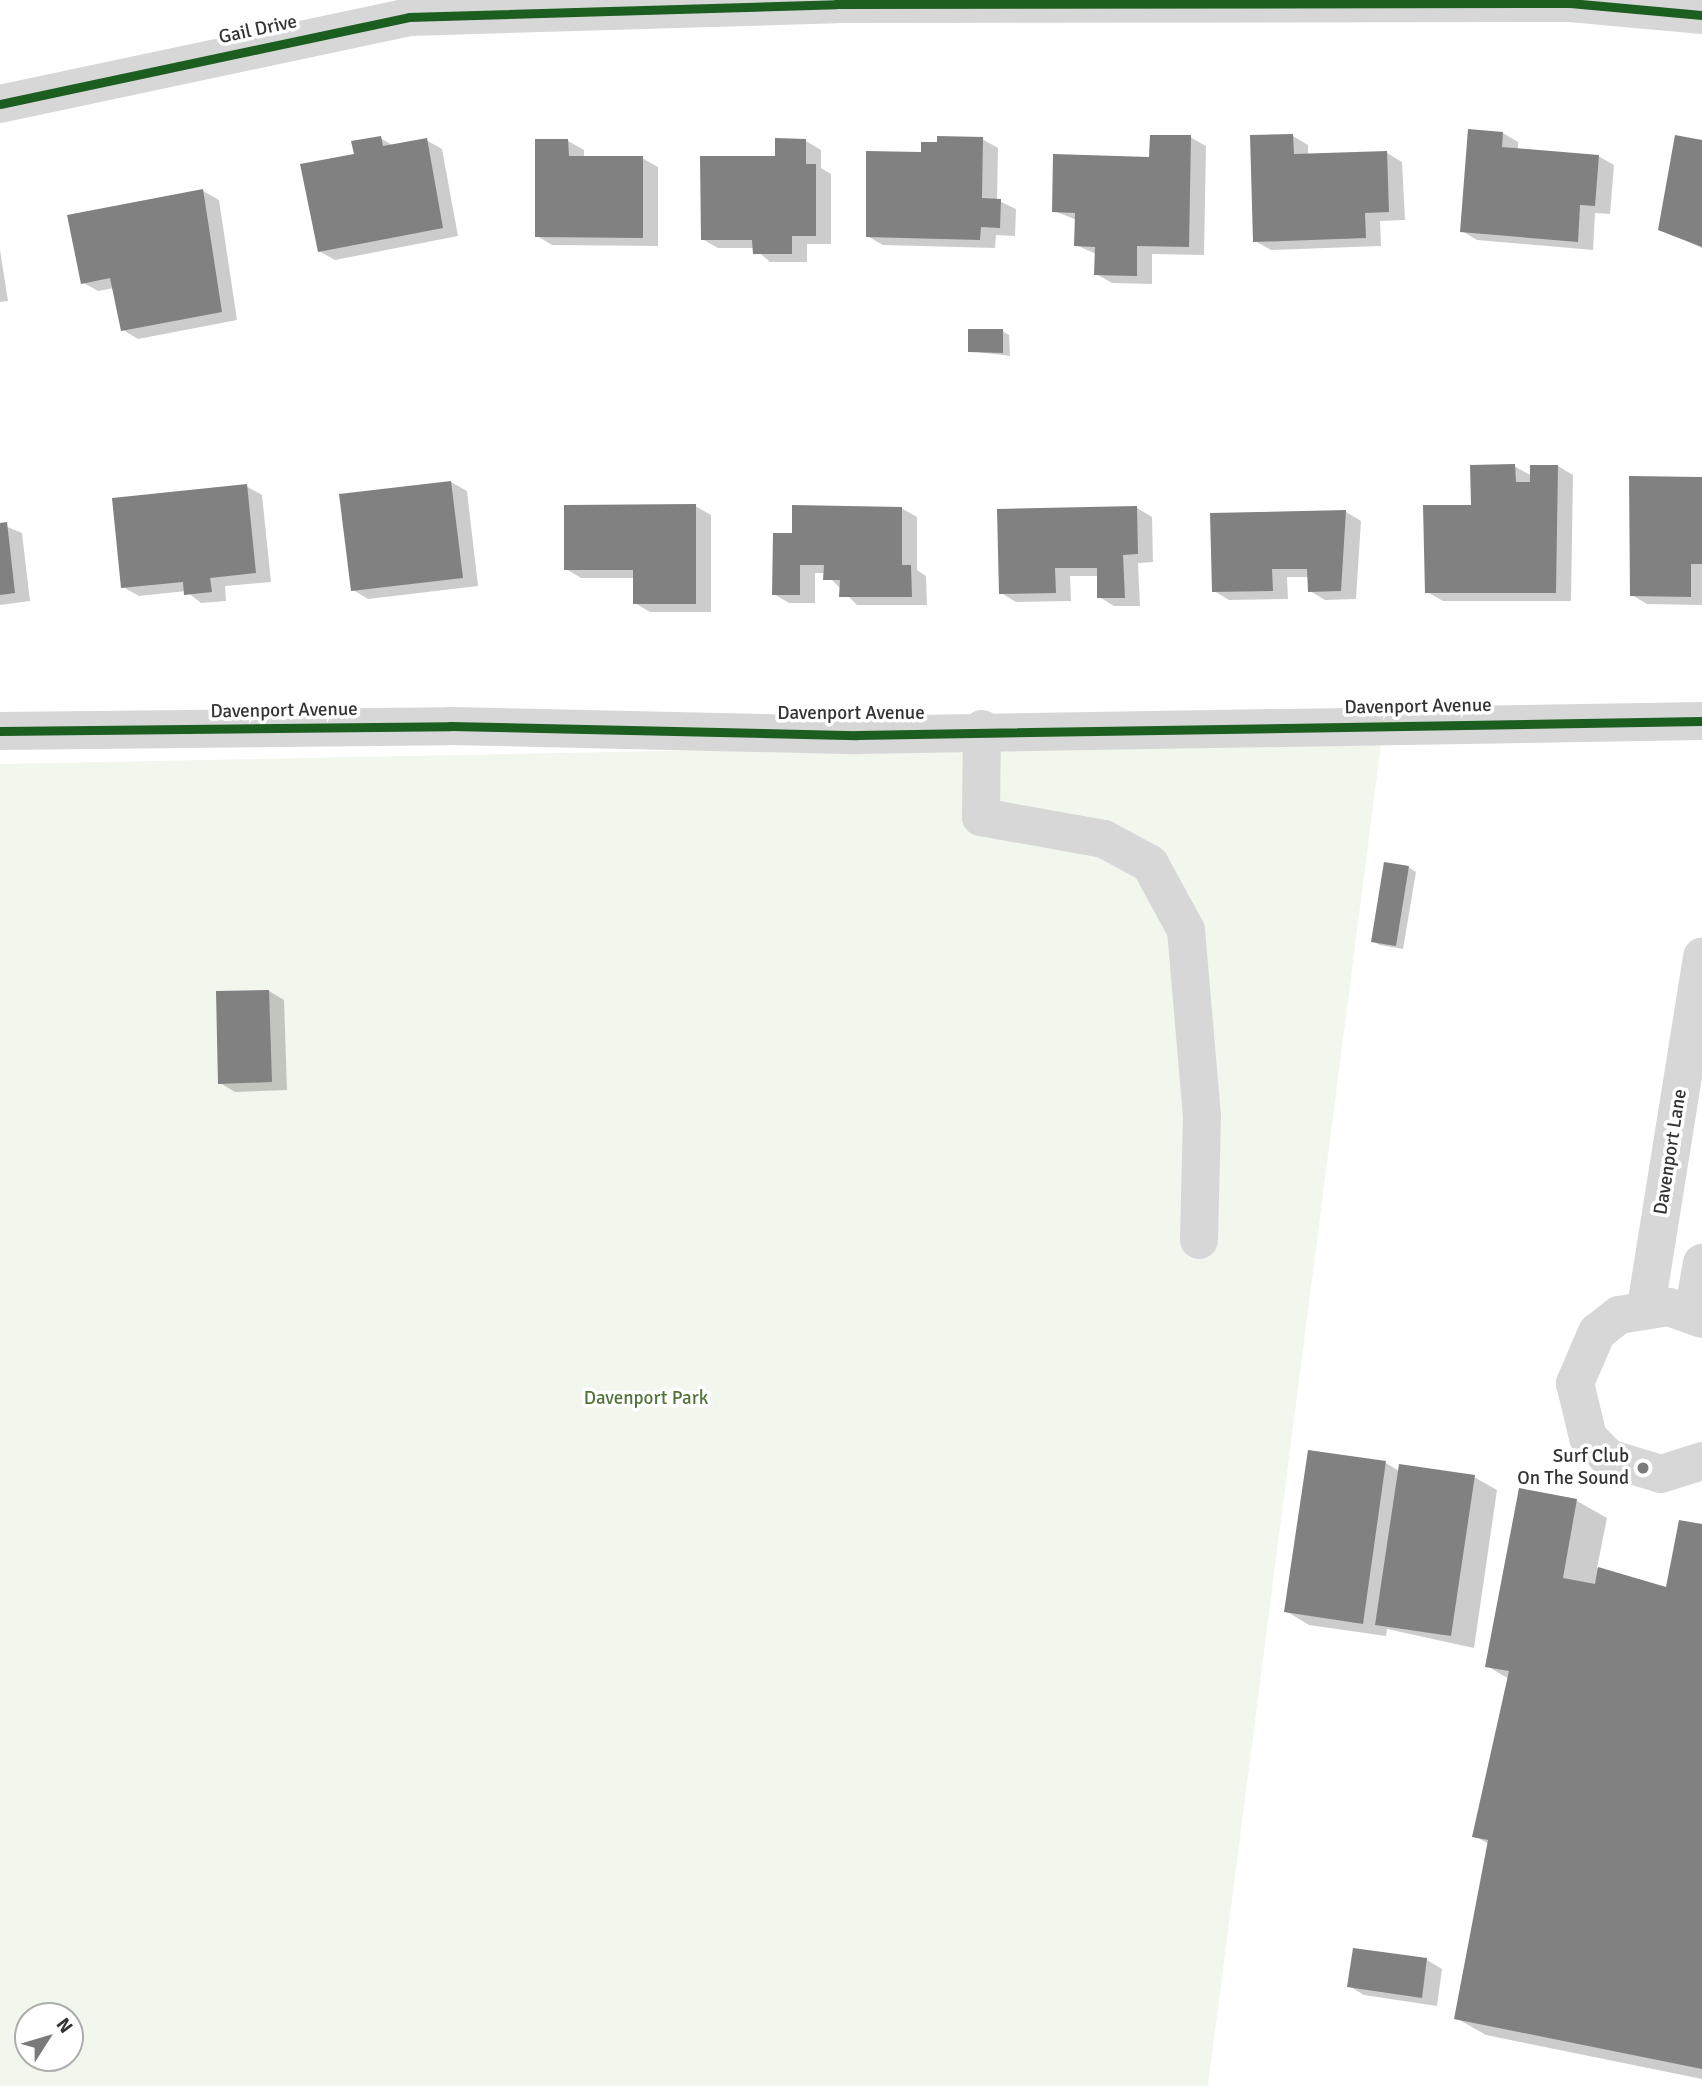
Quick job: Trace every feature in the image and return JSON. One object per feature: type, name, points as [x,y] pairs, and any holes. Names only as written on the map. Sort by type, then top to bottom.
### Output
[{"type":"street","name":"Gail Drive","points":[[0,104],[409,17],[836,2],[1570,1],[1702,15]]},
{"type":"street","name":"Davenport Avenue","points":[[0,731],[982,729],[1702,721]]},
{"type":"street","points":[[982,729],[981,817],[1104,839],[1150,864],[1185,930],[1202,1116],[1199,1240]]},
{"type":"street","name":"Davenport Lane","points":[[1646,1307],[1702,956]]},
{"type":"street","points":[[1702,1263],[1697,1316],[1646,1307],[1619,1315],[1592,1340],[1575,1383],[1577,1411],[1601,1451],[1633,1470],[1661,1475],[1702,1461]]},
{"type":"green space","name":"Davenport Park","points":[[1382,737],[1208,2086],[0,2086],[0,764]]},
{"type":"building","points":[[1468,129],[1503,132],[1502,147],[1599,155],[1595,206],[1580,205],[1578,242],[1460,232]]},
{"type":"building","points":[[1293,134],[1294,154],[1387,151],[1389,212],[1365,213],[1366,238],[1253,242],[1250,135]]},
{"type":"building","points":[[1150,135],[1191,135],[1189,247],[1137,246],[1137,276],[1094,275],[1095,247],[1074,246],[1075,213],[1052,212],[1053,154],[1149,157]]},
{"type":"building","points":[[1675,135],[1702,140],[1702,247],[1658,230]]},
{"type":"building","points":[[381,136],[383,146],[427,138],[443,228],[318,252],[300,164],[354,154],[351,141]]},
{"type":"building","points":[[937,136],[983,137],[982,198],[1001,199],[1000,228],[981,227],[980,240],[866,237],[866,151],[921,152],[921,142],[937,142]]},
{"type":"building","points":[[775,138],[806,139],[806,164],[816,164],[816,236],[792,236],[792,254],[753,254],[752,240],[701,240],[700,156],[775,156]]},
{"type":"building","points":[[535,139],[568,139],[569,156],[643,156],[643,238],[535,237]]},
{"type":"building","points":[[203,189],[222,312],[121,331],[110,278],[81,284],[67,215]]},
{"type":"building","points":[[968,329],[1003,329],[1003,353],[968,352]]},
{"type":"building","points":[[1515,464],[1516,482],[1530,482],[1530,465],[1558,465],[1556,593],[1425,593],[1423,505],[1471,505],[1470,465]]},
{"type":"building","points":[[1629,476],[1702,477],[1702,564],[1691,564],[1691,597],[1630,596]]},
{"type":"building","points":[[451,481],[463,578],[351,591],[339,494]]},
{"type":"building","points":[[247,484],[256,573],[210,578],[212,592],[184,595],[183,582],[121,588],[112,498]]},
{"type":"building","points":[[696,504],[696,604],[633,604],[633,570],[564,570],[564,505]]},
{"type":"building","points":[[792,505],[902,507],[902,565],[911,565],[912,597],[839,597],[840,580],[823,580],[824,565],[800,565],[800,595],[772,595],[773,533],[792,533]]},
{"type":"building","points":[[1137,506],[1138,554],[1123,555],[1125,598],[1097,598],[1097,568],[1055,568],[1056,593],[999,594],[997,509]]},
{"type":"building","points":[[1346,510],[1341,591],[1308,592],[1307,569],[1272,569],[1273,591],[1212,592],[1210,513]]},
{"type":"building","points":[[7,522],[15,593],[0,595],[0,523]]},
{"type":"building","points":[[1384,862],[1409,866],[1396,946],[1371,942]]},
{"type":"building","points":[[269,990],[272,1082],[218,1084],[216,991]]},
{"type":"building","points":[[1308,1450],[1386,1461],[1363,1624],[1284,1612]]},
{"type":"building","points":[[1399,1464],[1475,1475],[1451,1636],[1375,1625]]},
{"type":"building","points":[[1519,1488],[1577,1499],[1563,1578],[1595,1584],[1598,1567],[1666,1587],[1679,1520],[1702,1524],[1702,2069],[1454,2019],[1488,1840],[1472,1837],[1509,1671],[1485,1667]]},
{"type":"building","points":[[1353,1948],[1427,1958],[1422,1998],[1347,1987]]},
{"type":"cycle path","points":[[0,104],[409,17],[836,4],[1570,3],[1702,15]]},
{"type":"cycle path","points":[[0,731],[450,726],[857,735],[1702,721]]},
{"type":"place","name":"Surf Club On The Sound","points":[[1643,1468]]}]
